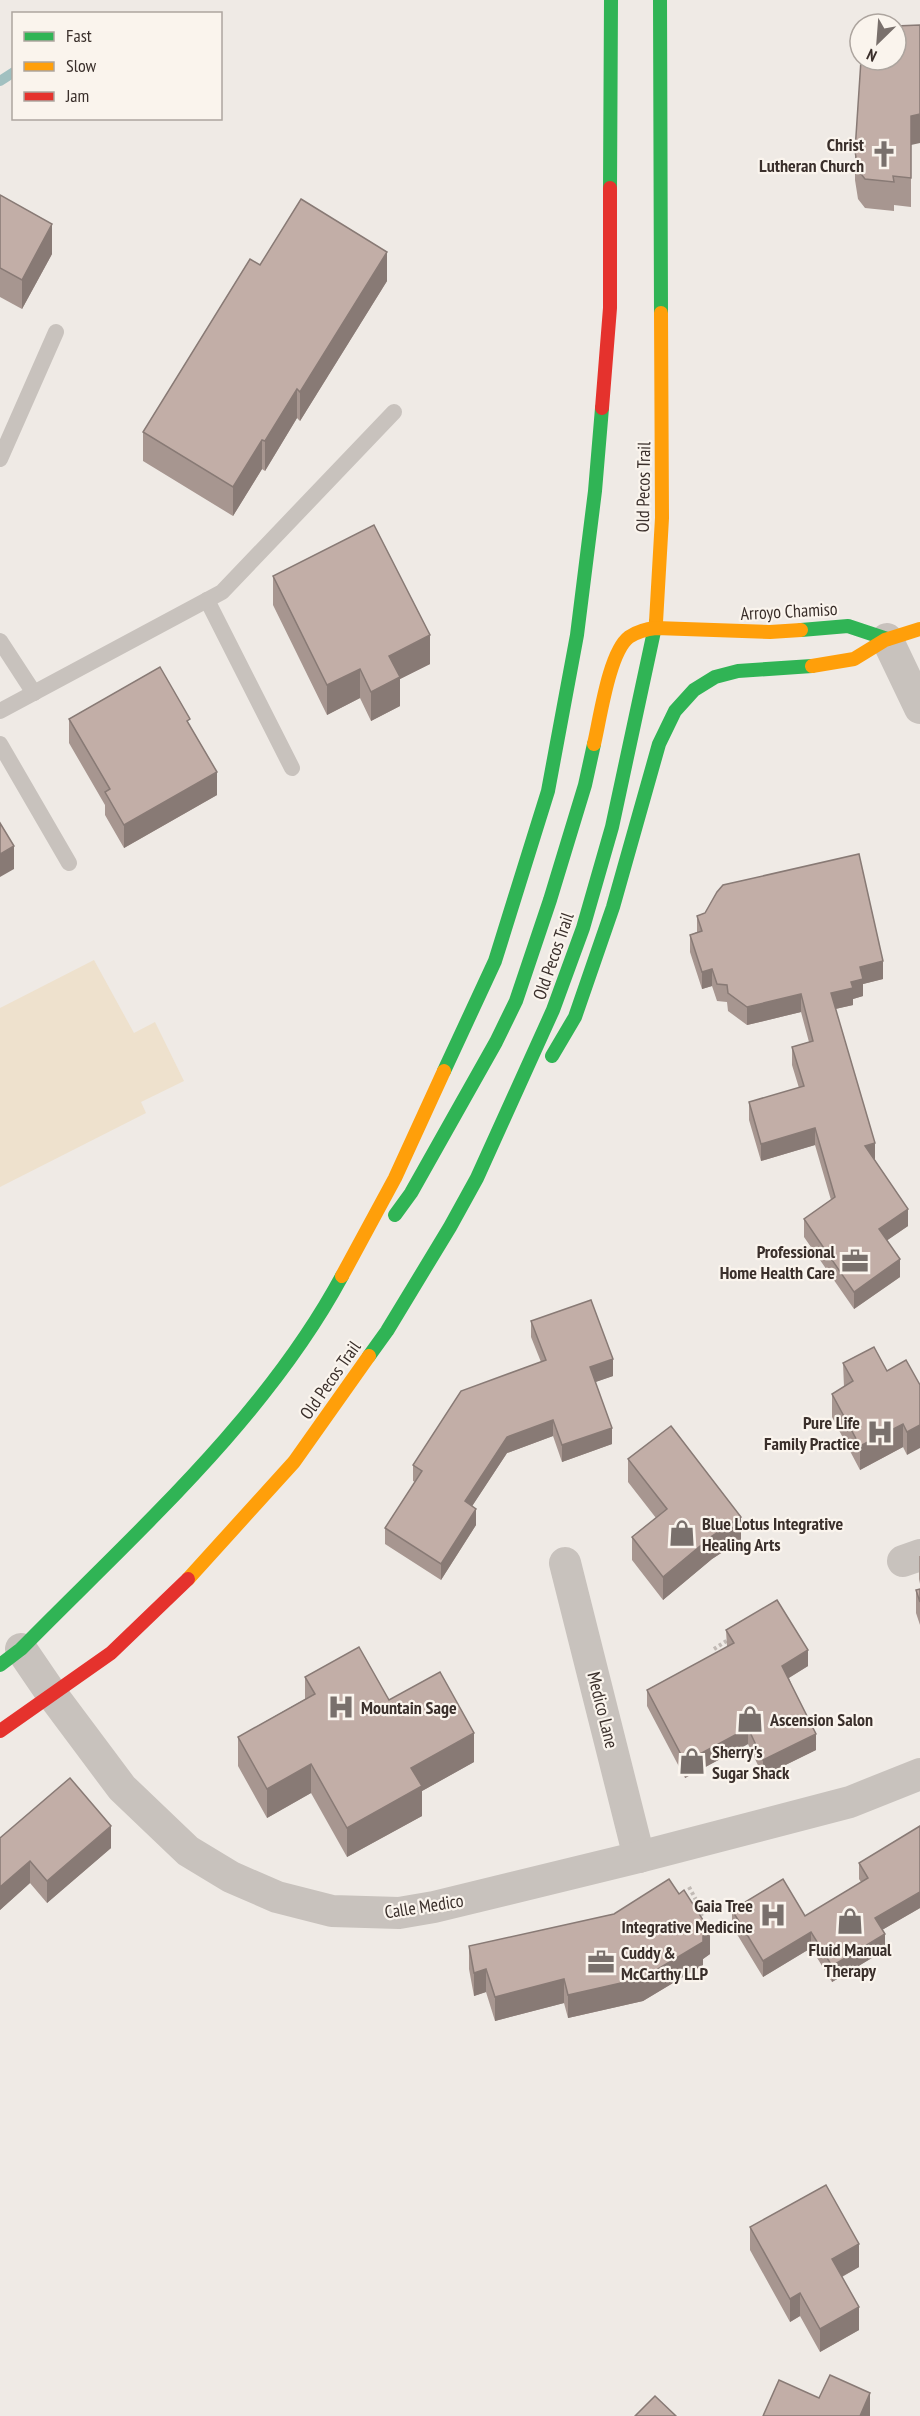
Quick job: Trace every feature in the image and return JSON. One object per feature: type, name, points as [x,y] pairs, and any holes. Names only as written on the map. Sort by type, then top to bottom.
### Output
[{"type":"main road","points":[[324,1309],[395,1178],[495,961],[548,791],[577,635],[596,491],[610,308],[611,0]]},
{"type":"main road","name":"Old Pecos Trail","points":[[0,1731],[111,1653],[201,1567],[294,1462],[387,1331],[477,1178],[553,1010],[583,928],[612,828],[656,628],[662,518],[660,0]]},
{"type":"main road","name":"Arroyo Chamiso","points":[[656,628],[770,632],[848,626],[887,639]]},
{"type":"main road","points":[[11,1657],[213,1455],[253,1406],[411,1193],[496,1042],[516,1001],[585,785],[613,661],[627,638],[641,630],[656,628]]},
{"type":"main road","points":[[545,1068],[575,1017],[613,907],[659,744],[666,724],[678,706],[694,688],[731,670],[790,668],[851,659],[887,639],[920,629]]},
{"type":"main road","points":[[477,1178],[532,1088]]},
{"type":"street","points":[[887,639],[920,708]]},
{"type":"street","name":"Medico Lane","points":[[565,1563],[639,1857]]},
{"type":"street","name":"Calle Medico","points":[[11,1657],[51,1693],[122,1788],[188,1851],[231,1877],[277,1897],[332,1911],[399,1913],[434,1907],[850,1802],[920,1774]]},
{"type":"lane","points":[[0,459],[56,332]]},
{"type":"lane","points":[[0,711],[222,592],[394,412]]},
{"type":"lane","points":[[207,600],[292,768]]},
{"type":"lane","points":[[0,641],[34,693]]},
{"type":"lane","points":[[0,744],[69,863]]},
{"type":"path","points":[[714,1649],[733,1636]]},
{"type":"path","points":[[689,1887],[703,1913],[690,1922]]},
{"type":"sand","points":[[94,960],[134,1033],[155,1022],[184,1081],[141,1102],[146,1113],[0,1187],[0,1008]]},
{"type":"building","name":"Christ Lutheran Church","points":[[920,25],[920,114],[911,116],[911,178],[893,176],[894,182],[865,179],[858,170],[855,151],[860,72],[908,72],[908,26]]},
{"type":"building","points":[[0,195],[52,224],[22,280],[0,268]]},
{"type":"building","points":[[301,199],[387,252],[300,392],[297,389],[233,487],[143,432],[250,259],[260,265]]},
{"type":"building","points":[[374,525],[430,635],[389,656],[400,677],[371,692],[360,669],[327,685],[273,576]]},
{"type":"building","points":[[160,667],[190,719],[187,721],[217,772],[124,825],[105,792],[110,789],[69,719]]},
{"type":"building","points":[[0,823],[14,846],[0,854]]},
{"type":"building","points":[[859,854],[883,961],[860,967],[863,979],[851,982],[853,988],[831,993],[875,1143],[865,1146],[908,1209],[879,1229],[900,1259],[854,1292],[804,1219],[835,1197],[815,1128],[761,1144],[749,1102],[804,1086],[792,1047],[813,1041],[801,994],[747,1007],[728,993],[727,985],[717,984],[712,969],[702,972],[690,935],[702,931],[697,916],[705,913],[723,885]]},
{"type":"building","points":[[591,1300],[613,1359],[590,1367],[612,1428],[562,1445],[553,1420],[507,1437],[465,1501],[476,1509],[441,1564],[385,1528],[422,1471],[413,1465],[461,1391],[546,1360],[531,1321]]},
{"type":"building","name":"Pure Life Family Practice","points":[[874,1347],[887,1371],[906,1360],[920,1385],[920,1425],[907,1432],[903,1424],[860,1446],[832,1394],[853,1381],[843,1363]]},
{"type":"building","points":[[671,1426],[741,1517],[712,1536],[663,1577],[632,1537],[667,1509],[628,1459]]},
{"type":"building","points":[[920,1589],[920,1602],[916,1590]]},
{"type":"building","points":[[777,1600],[808,1650],[782,1666],[816,1734],[763,1760],[748,1728],[685,1762],[647,1690],[734,1643],[726,1630]]},
{"type":"building","points":[[359,1647],[389,1700],[440,1672],[474,1733],[411,1768],[422,1786],[347,1828],[311,1764],[267,1789],[238,1737],[315,1694],[305,1677]]},
{"type":"building","points":[[70,1778],[111,1826],[47,1881],[30,1861],[0,1887],[0,1838]]},
{"type":"building","points":[[920,1826],[920,1892],[875,1918],[885,1934],[832,1966],[811,1932],[763,1961],[732,1910],[783,1879],[805,1916],[868,1878],[859,1863]]},
{"type":"building","name":"Cuddy & McCarthy LLP","points":[[669,1879],[679,1894],[684,1890],[710,1931],[703,1936],[703,1942],[643,1978],[568,1995],[564,1979],[495,1997],[486,1969],[474,1973],[469,1946],[614,1914]]},
{"type":"building","points":[[826,2185],[859,2244],[832,2259],[859,2307],[820,2329],[800,2293],[790,2299],[750,2227]]},
{"type":"building","points":[[830,2375],[870,2393],[860,2416],[763,2416],[779,2380],[819,2398]]},
{"type":"building","points":[[655,2396],[676,2416],[635,2416]]},
{"type":"waterway","points":[[0,81],[12,73]]},
{"type":"traffic: fast","points":[[610,188],[611,0]]},
{"type":"traffic: fast","points":[[660,0],[661,313]]},
{"type":"traffic: fast","points":[[444,1071],[495,961],[548,791],[577,635],[595,491],[602,408]]},
{"type":"traffic: fast","points":[[369,1356],[387,1331],[477,1178],[553,1010],[583,928],[612,827],[656,622]]},
{"type":"traffic: fast","points":[[801,630],[848,626],[887,639]]},
{"type":"traffic: fast","points":[[552,1056],[575,1017],[613,907],[659,744],[675,711],[694,690],[715,677],[738,671],[812,666]]},
{"type":"traffic: fast","points":[[395,1215],[411,1193],[496,1042],[516,1001],[585,785],[594,744]]},
{"type":"traffic: fast","points":[[0,1665],[21,1649],[152,1518],[236,1427],[311,1328],[342,1276]]},
{"type":"traffic: slow","points":[[656,622],[662,518],[661,313]]},
{"type":"traffic: slow","points":[[594,744],[611,671],[622,645],[632,635],[656,628],[770,632],[801,630]]},
{"type":"traffic: slow","points":[[812,666],[854,659],[885,640],[920,629]]},
{"type":"traffic: slow","points":[[342,1276],[395,1178],[444,1071]]},
{"type":"traffic: slow","points":[[188,1579],[294,1462],[369,1356]]},
{"type":"traffic: jam","points":[[602,408],[610,308],[610,188]]},
{"type":"traffic: jam","points":[[0,1731],[111,1653],[188,1579]]},
{"type":"place","name":"Christ Lutheran Church","points":[[884,154]]},
{"type":"place","name":"Professional Home Health Care","points":[[855,1261]]},
{"type":"place","name":"Pure Life Family Practice","points":[[880,1432]]},
{"type":"place","name":"Blue Lotus Integrative Healing Arts","points":[[682,1533]]},
{"type":"place","name":"Mountain Sage","points":[[341,1707]]},
{"type":"place","name":"Ascension Salon","points":[[750,1719]]},
{"type":"place","name":"Sherry's Sugar Shack","points":[[692,1761]]},
{"type":"place","name":"Gaia Tree Integrative Medicine","points":[[773,1915]]},
{"type":"place","name":"Fluid Manual Therapy","points":[[850,1921]]},
{"type":"place","name":"Cuddy & McCarthy LLP","points":[[601,1962]]}]
